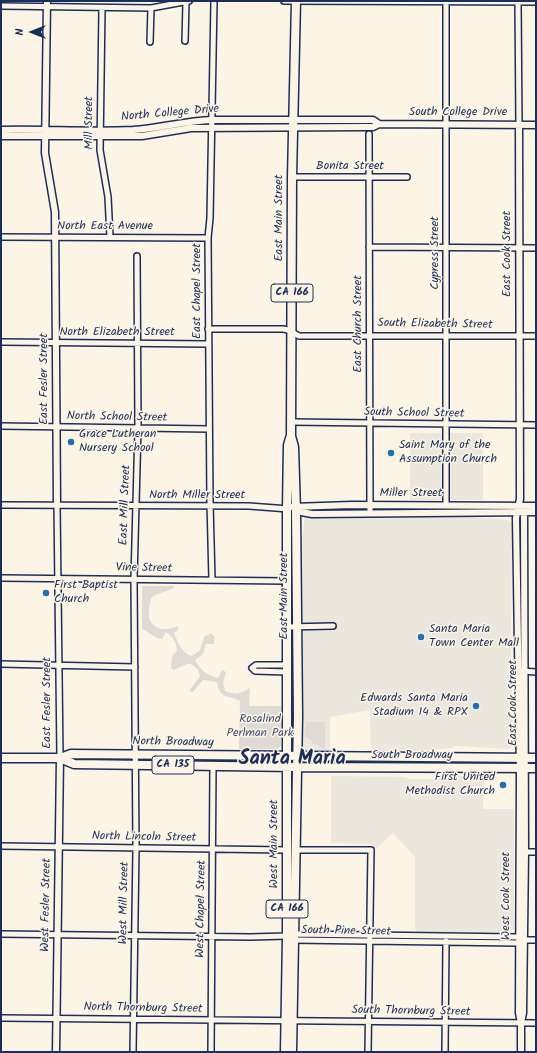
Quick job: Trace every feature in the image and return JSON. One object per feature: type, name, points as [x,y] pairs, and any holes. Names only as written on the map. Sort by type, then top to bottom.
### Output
[{"type":"main road","name":"East Main Street","points":[[296,1],[290,331],[291,435],[294,448],[296,509],[297,757]]},
{"type":"main road","name":"East Main Street","points":[[287,757],[287,508],[288,445],[291,435]]},
{"type":"main road","name":"North Broadway","points":[[1,758],[60,758],[71,754],[287,757]]},
{"type":"main road","name":"South Broadway","points":[[287,757],[536,758]]},
{"type":"main road","name":"West Main Street","points":[[287,757],[287,850],[291,937]]},
{"type":"main road","name":"West Main Street","points":[[285,1052],[289,1021],[291,937],[296,850],[297,757]]},
{"type":"main road","name":"North Broadway","points":[[60,758],[74,764],[287,767]]},
{"type":"main road","name":"South Broadway","points":[[287,767],[536,768]]},
{"type":"main road","points":[[287,805],[290,817],[291,846],[296,850]]},
{"type":"main road","points":[[287,850],[289,850],[291,855],[294,892]]},
{"type":"main road","name":"West Main Street","points":[[289,1021],[292,1052]]},
{"type":"street","points":[[1,6],[96,4],[102,8],[150,8],[188,1],[185,41]]},
{"type":"street","name":"East Chapel Street","points":[[212,580],[208,344],[208,238],[210,218],[214,1]]},
{"type":"street","points":[[284,1],[536,2]]},
{"type":"street","name":"Cypress Street","points":[[446,1],[446,505]]},
{"type":"street","name":"East Cook Street","points":[[518,2],[520,506]]},
{"type":"street","name":"East Fesler Street","points":[[47,4],[45,132],[47,169],[55,212],[56,236],[56,427],[60,758]]},
{"type":"street","name":"Mill Street","points":[[102,8],[100,133],[101,167],[108,197],[110,237]]},
{"type":"street","points":[[150,8],[150,42]]},
{"type":"street","name":"North College Drive","points":[[100,133],[150,128],[180,122],[212,120],[293,124]]},
{"type":"street","name":"North College Drive","points":[[1,130],[100,133],[142,136],[191,128],[293,124]]},
{"type":"street","name":"South College Drive","points":[[293,124],[373,127],[379,124],[536,125]]},
{"type":"street","name":"North College Drive","points":[[1,136],[45,132]]},
{"type":"street","name":"East Church Street","points":[[369,134],[370,513]]},
{"type":"street","name":"Bonita Street","points":[[292,177],[407,177]]},
{"type":"street","name":"North East Avenue","points":[[1,237],[56,236],[208,238]]},
{"type":"street","points":[[369,247],[536,248]]},
{"type":"street","name":"East Mill Street","points":[[136,755],[134,579],[138,428],[137,256]]},
{"type":"street","points":[[208,329],[290,331]]},
{"type":"street","name":"South Elizabeth Street","points":[[290,331],[299,336],[536,336]]},
{"type":"street","name":"North Elizabeth Street","points":[[1,342],[137,342],[208,344]]},
{"type":"street","name":"South School Street","points":[[291,422],[536,425]]},
{"type":"street","name":"North School Street","points":[[1,426],[209,429]]},
{"type":"street","name":"North Miller Street","points":[[1,505],[287,508]]},
{"type":"street","name":"Miller Street","points":[[287,508],[296,509],[370,505],[536,506]]},
{"type":"street","points":[[516,512],[520,506],[524,512]]},
{"type":"street","name":"Miller Street","points":[[296,509],[312,514],[536,512]]},
{"type":"street","name":"East Cook Street","points":[[516,512],[518,671],[522,758]]},
{"type":"street","name":"East Cook Street","points":[[522,758],[525,672],[524,512]]},
{"type":"street","name":"Vine Street","points":[[1,578],[287,581]]},
{"type":"street","points":[[517,590],[524,590]]},
{"type":"street","points":[[287,626],[333,626]]},
{"type":"street","points":[[1,664],[135,667]]},
{"type":"street","points":[[256,665],[287,668],[255,671],[252,668],[256,665]]},
{"type":"street","points":[[518,671],[536,672]]},
{"type":"street","name":"West Mill Street","points":[[132,1052],[136,848],[136,755]]},
{"type":"street","name":"West Fesler Street","points":[[56,1052],[60,758]]},
{"type":"street","name":"West Cook Street","points":[[521,1023],[523,1014],[525,940],[522,852],[522,758]]},
{"type":"street","name":"West Chapel Street","points":[[211,1052],[210,936],[213,849],[213,766]]},
{"type":"street","name":"North Lincoln Street","points":[[1,846],[287,850]]},
{"type":"street","points":[[296,850],[370,850],[368,1052]]},
{"type":"street","points":[[522,852],[536,852]]},
{"type":"street","name":"West Cook Street","points":[[521,1052],[518,940],[522,852]]},
{"type":"street","points":[[1,934],[291,937]]},
{"type":"street","name":"South Pine Street","points":[[291,937],[369,935],[446,936],[518,940]]},
{"type":"street","points":[[445,1052],[446,936]]},
{"type":"street","name":"South Pine Street","points":[[291,937],[369,942],[446,943],[536,940]]},
{"type":"street","name":"North Thornburg Street","points":[[1,1018],[289,1021]]},
{"type":"street","name":"South Thornburg Street","points":[[289,1021],[536,1024]]},
{"type":"shaded area","points":[[410,433],[483,433],[483,500],[410,500]]},
{"type":"shaded area","points":[[305,515],[453,515],[508,520],[512,524],[511,660],[509,675],[512,678],[512,746],[510,749],[455,746],[452,748],[371,755],[370,710],[330,717],[330,756],[299,756],[297,580]]},
{"type":"shaded area","points":[[331,776],[435,779],[438,776],[484,776],[483,809],[514,809],[514,929],[510,932],[418,932],[415,929],[415,857],[393,833],[376,849],[371,844],[331,843]]},
{"type":"green space","name":"Rosalind Perlman Park","points":[[142,586],[175,586],[170,590],[157,594],[151,598],[149,617],[151,622],[153,625],[161,629],[170,629],[178,626],[178,630],[174,633],[183,650],[188,655],[192,656],[200,650],[204,637],[211,633],[215,637],[214,644],[206,644],[203,654],[195,660],[202,670],[218,678],[222,670],[226,672],[223,683],[225,691],[238,693],[244,692],[250,688],[249,706],[281,706],[281,746],[277,749],[239,749],[240,701],[222,694],[218,688],[217,682],[203,680],[193,692],[189,691],[200,676],[198,670],[192,664],[187,664],[174,670],[171,668],[172,656],[177,651],[176,645],[172,638],[166,632],[162,639],[159,639],[142,629]]},
{"type":"green space","points":[[306,722],[325,722],[325,749],[312,743],[312,740],[305,737]]},
{"type":"place","name":"Grace Lutheran Nursery School","points":[[71,442]]},
{"type":"place","name":"Saint Mary of the Assumption Church","points":[[391,453]]},
{"type":"place","name":"First Baptist Church","points":[[46,593]]},
{"type":"place","name":"Santa Maria Town Center Mall","points":[[421,637]]},
{"type":"place","name":"Edwards Santa Maria Stadium 14 & RPX","points":[[476,706]]},
{"type":"place","name":"First United Methodist Church","points":[[503,785]]},
{"type":"district","name":"Santa Maria","points":[[292,761]]}]
